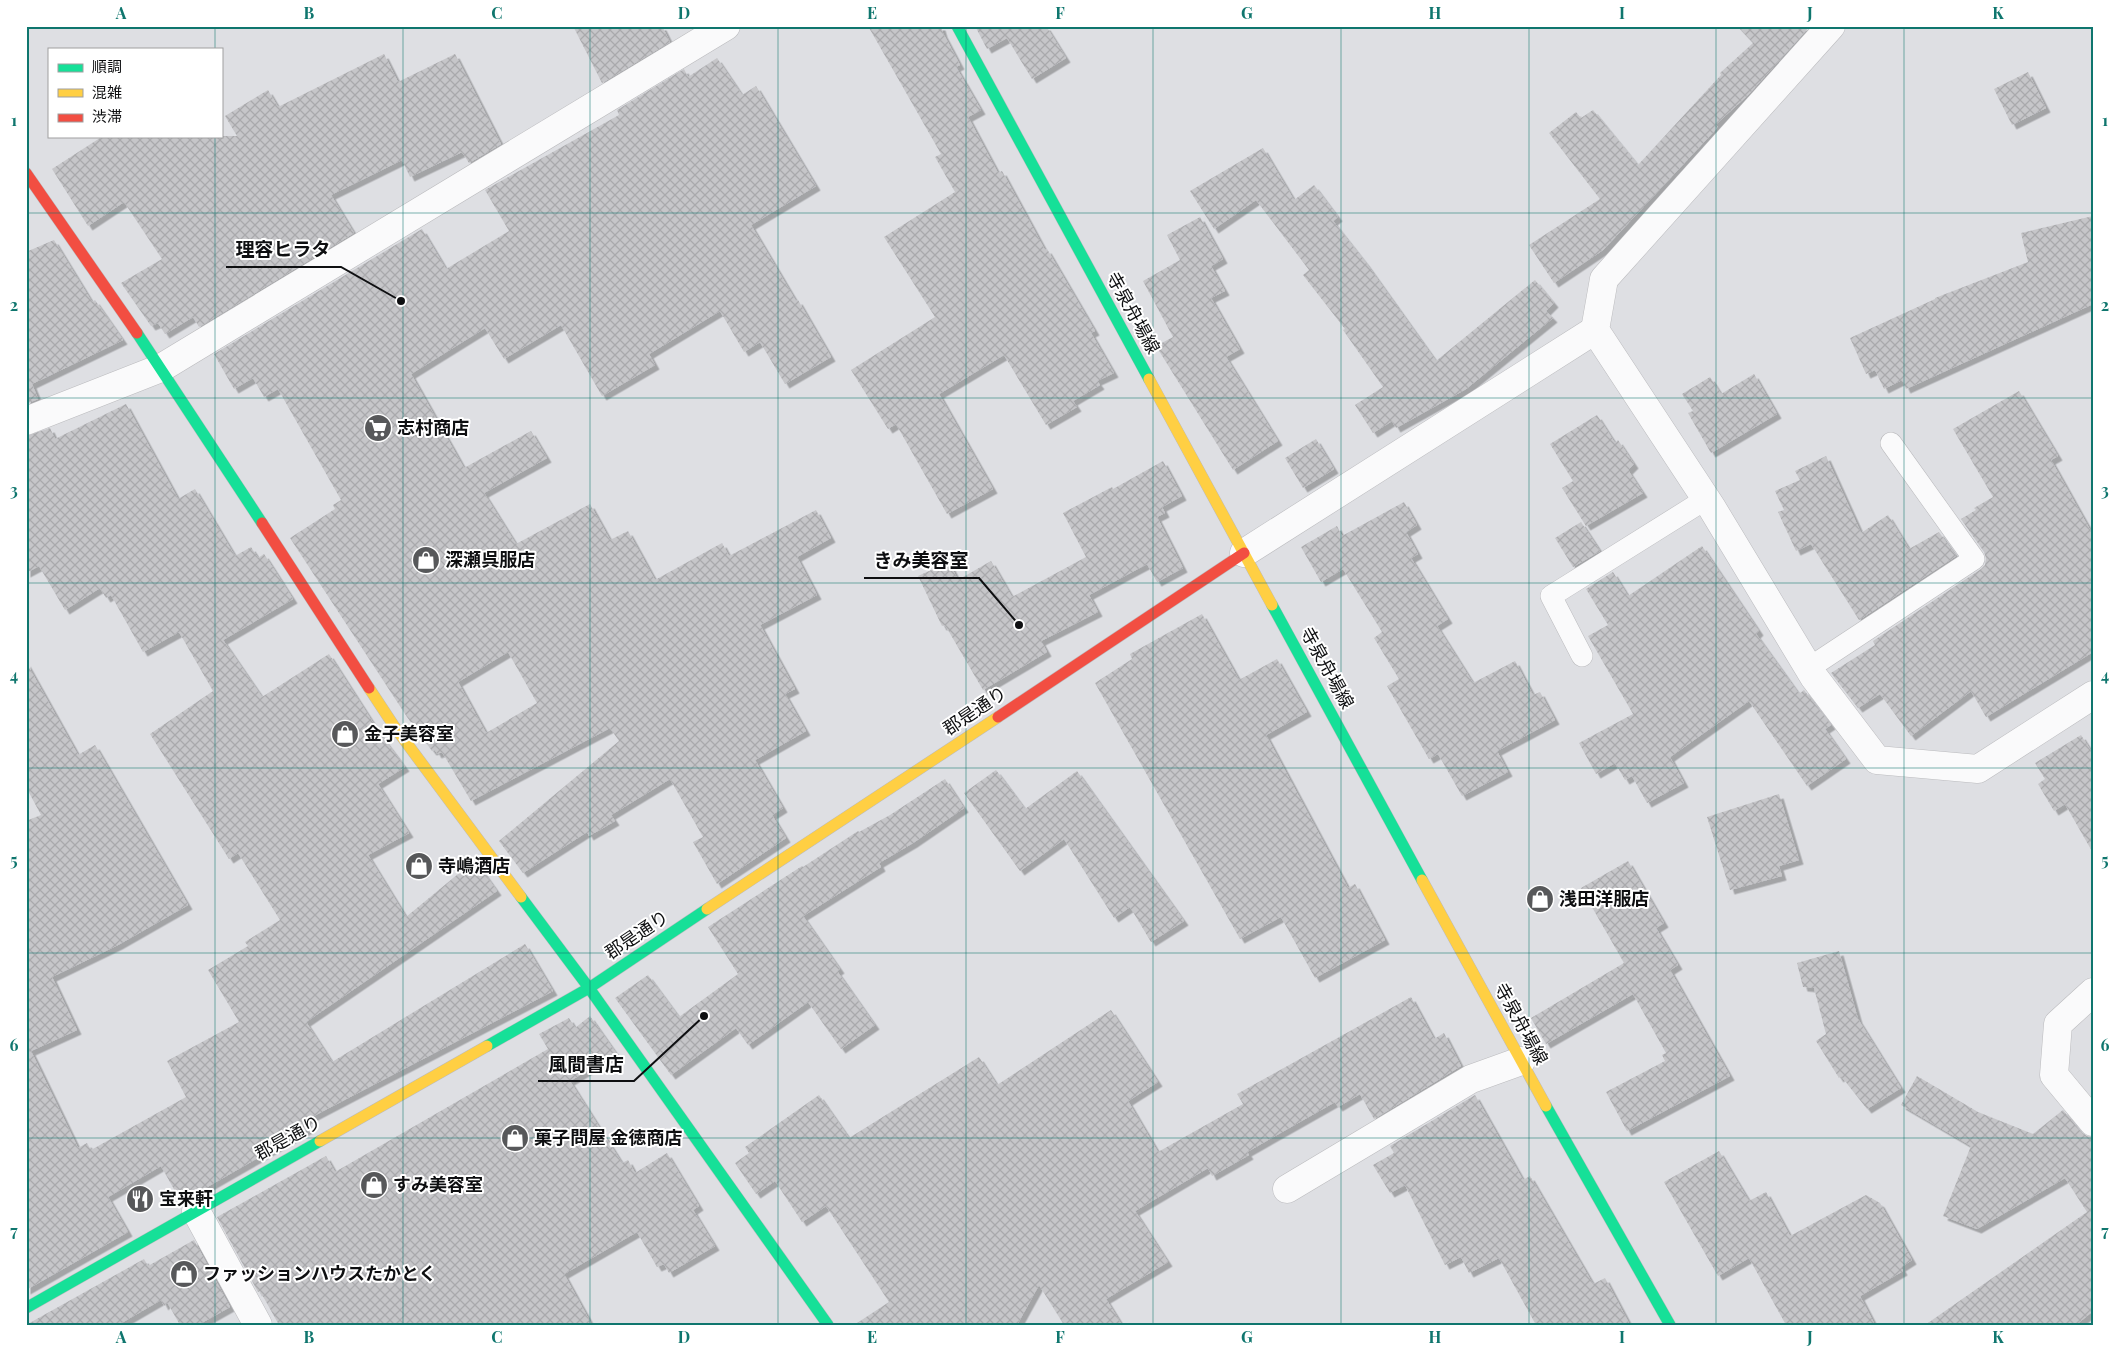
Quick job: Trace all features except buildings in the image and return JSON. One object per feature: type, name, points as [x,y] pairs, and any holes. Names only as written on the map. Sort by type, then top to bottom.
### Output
[{"type":"street","points":[[26,421],[161,368],[726,26]]},
{"type":"street","name":"寺泉舟場線","points":[[957,26],[1521,1061],[1670,1325]]},
{"type":"street","points":[[1831,26],[1604,278],[1595,330],[1706,499],[1809,668],[1877,760],[1978,769],[2093,696]]},
{"type":"street","points":[[26,173],[161,368],[394,726],[589,988],[828,1325]]},
{"type":"street","points":[[1244,553],[1595,330]]},
{"type":"street","name":"郡是通り","points":[[26,1308],[589,988],[1244,553]]},
{"type":"street","points":[[2093,992],[2058,1024],[2054,1075],[2093,1122]]},
{"type":"street","points":[[1287,1188],[1471,1079],[1521,1061]]},
{"type":"street","points":[[196,1210],[258,1325]]},
{"type":"lane","points":[[1809,668],[1974,559],[1891,443]]},
{"type":"lane","points":[[1582,656],[1551,596],[1706,499]]},
{"type":"traffic: fast","points":[[957,26],[1149,379]]},
{"type":"traffic: fast","points":[[137,333],[262,523]]},
{"type":"traffic: fast","points":[[1272,605],[1422,880]]},
{"type":"traffic: fast","points":[[521,897],[589,988],[828,1325]]},
{"type":"traffic: fast","points":[[487,1046],[589,988],[707,909]]},
{"type":"traffic: fast","points":[[1546,1106],[1670,1325]]},
{"type":"traffic: fast","points":[[26,1308],[320,1141]]},
{"type":"traffic: slow","points":[[1149,379],[1272,605]]},
{"type":"traffic: slow","points":[[369,688],[394,726],[521,897]]},
{"type":"traffic: slow","points":[[707,909],[998,717]]},
{"type":"traffic: slow","points":[[1422,880],[1546,1106]]},
{"type":"traffic: slow","points":[[320,1141],[487,1046]]},
{"type":"traffic: jam","points":[[26,173],[137,333]]},
{"type":"traffic: jam","points":[[262,523],[369,688]]},
{"type":"traffic: jam","points":[[998,717],[1244,553]]},
{"type":"place","name":"理容ヒラタ","points":[[401,301]]},
{"type":"place","name":"志村商店","points":[[378,428]]},
{"type":"place","name":"深瀬呉服店","points":[[426,560]]},
{"type":"place","name":"きみ美容室","points":[[1019,625]]},
{"type":"place","name":"金子美容室","points":[[345,734]]},
{"type":"place","name":"寺嶋酒店","points":[[419,866]]},
{"type":"place","name":"浅田洋服店","points":[[1540,899]]},
{"type":"place","name":"風間書店","points":[[704,1016]]},
{"type":"place","name":"菓子問屋 金徳商店","points":[[515,1138]]},
{"type":"place","name":"すみ美容室","points":[[374,1185]]},
{"type":"place","name":"宝来軒","points":[[140,1199]]},
{"type":"place","name":"ファッションハウスたかとく","points":[[184,1274]]}]
